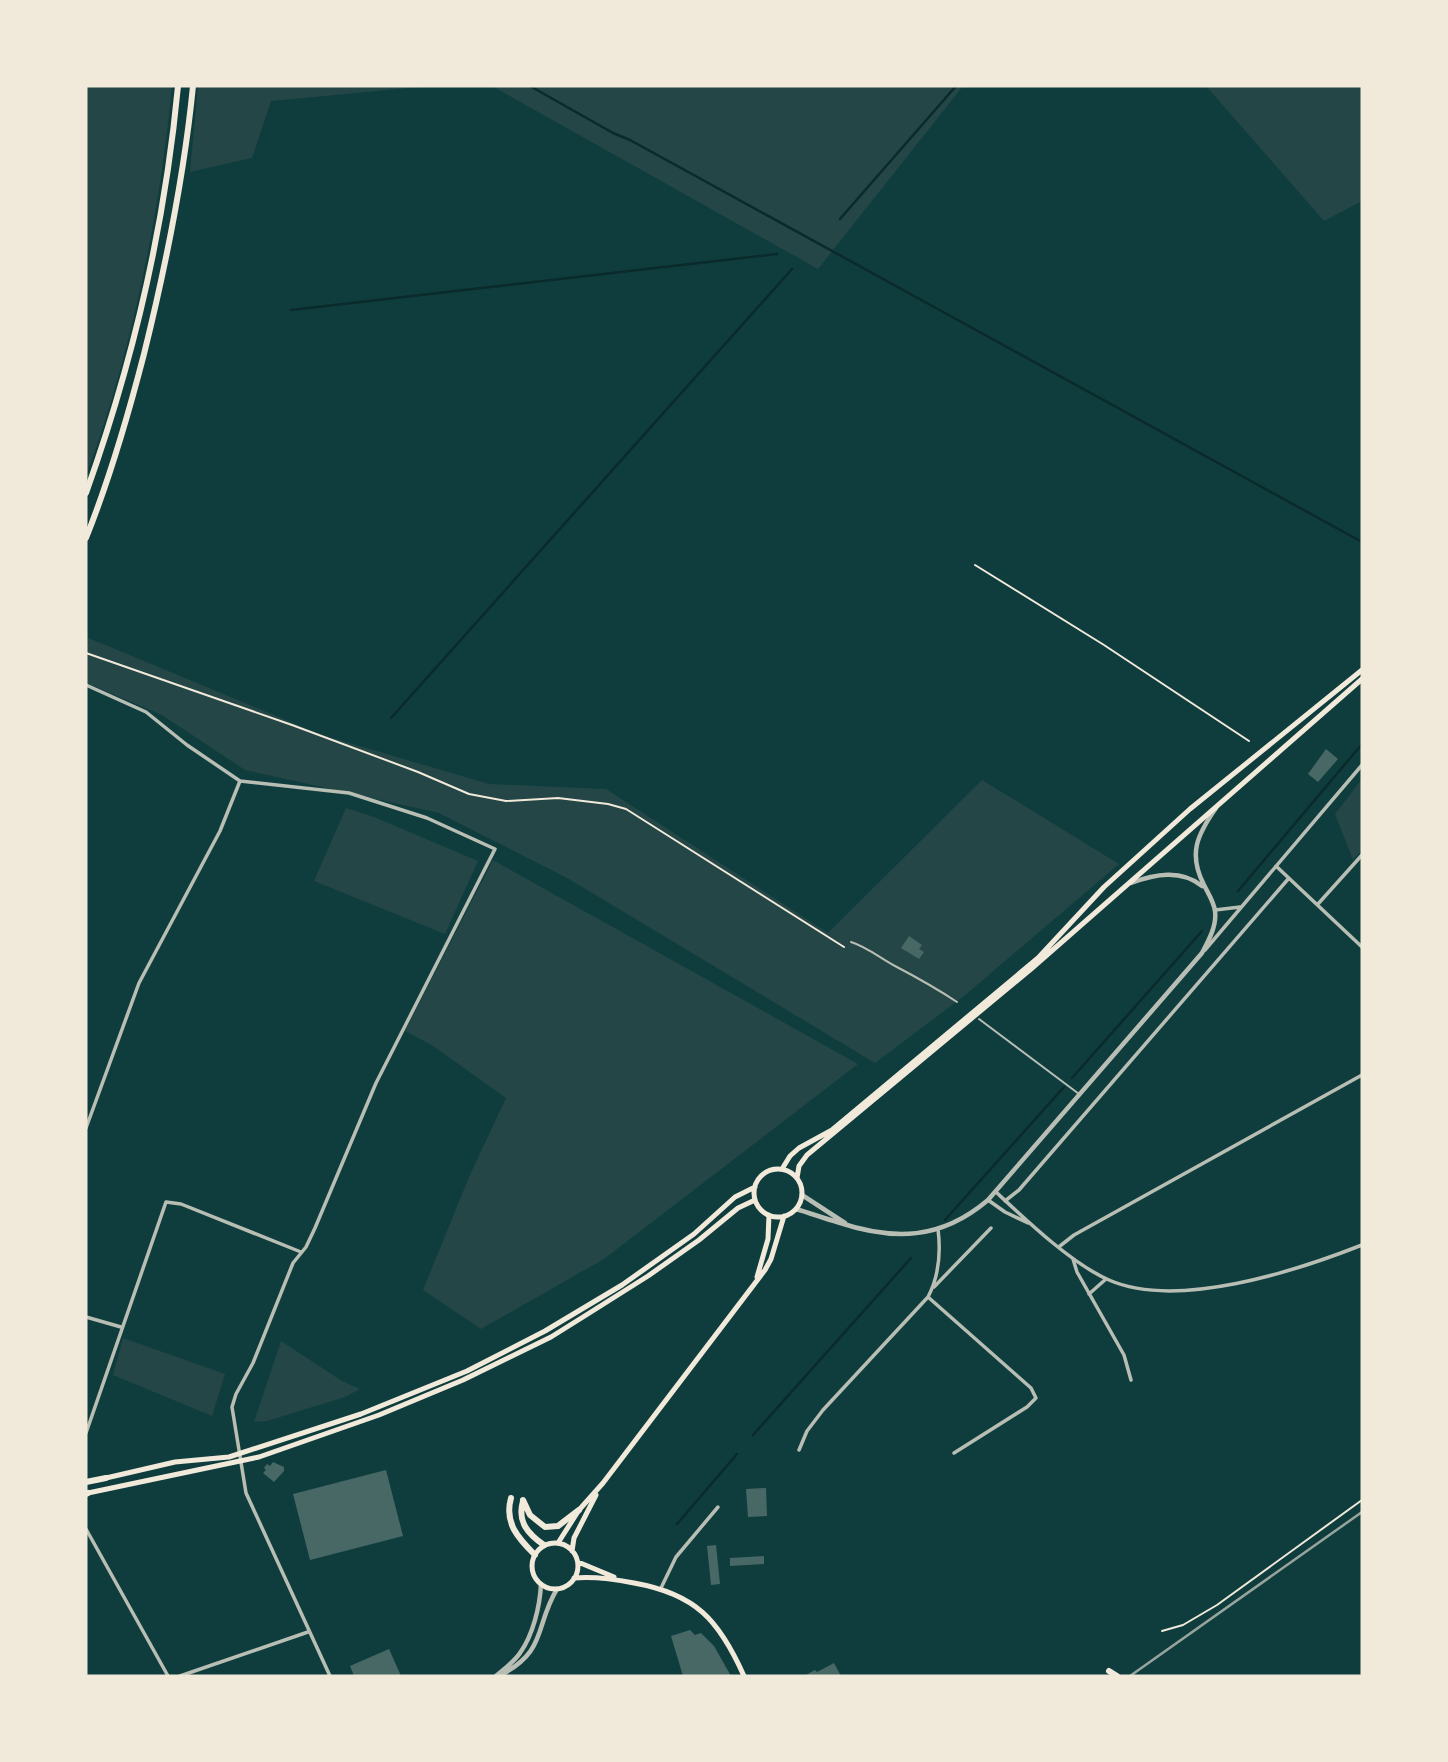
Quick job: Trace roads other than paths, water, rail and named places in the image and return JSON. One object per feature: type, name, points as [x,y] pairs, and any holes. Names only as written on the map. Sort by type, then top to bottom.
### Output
[{"type":"highway","points":[[86,493],[123,381],[138,319],[164,193],[178,86]]},
{"type":"highway","points":[[86,538],[128,415],[166,268],[176,215],[193,86]]},
{"type":"highway","points":[[86,1480],[106,1478]]},
{"type":"highway","points":[[511,1498],[511,1525],[519,1539],[535,1555]]},
{"type":"highway","points":[[544,1545],[525,1528],[520,1514],[523,1500],[530,1515],[545,1527],[558,1527],[579,1510]]},
{"type":"highway","points":[[1110,1671],[1117,1676]]},
{"type":"main road","points":[[782,1170],[793,1153],[832,1130],[975,1015],[1038,958],[1104,887],[1144,849],[1362,670]]},
{"type":"main road","points":[[797,1178],[782,1170],[767,1172],[755,1187],[755,1200],[759,1207],[769,1215],[784,1216],[796,1209],[802,1195],[797,1178],[799,1166],[807,1155],[1217,808],[1362,679]]},
{"type":"main road","points":[[106,1478],[176,1462],[229,1457],[370,1410],[467,1371],[545,1331],[622,1285],[688,1239],[735,1198],[755,1187]]},
{"type":"main road","points":[[87,1494],[259,1457],[379,1415],[463,1380],[551,1337],[699,1240],[738,1208],[755,1200]]},
{"type":"main road","points":[[754,1284],[765,1251],[769,1215]]},
{"type":"main road","points":[[558,1543],[579,1510],[603,1483],[754,1284],[771,1259],[784,1216]]},
{"type":"main road","points":[[572,1551],[580,1526],[603,1483]]},
{"type":"main road","points":[[578,1562],[574,1578],[568,1585],[557,1589],[541,1584],[532,1570],[535,1555],[544,1545],[558,1543],[572,1551],[578,1562],[620,1580]]},
{"type":"main road","points":[[574,1578],[590,1576],[620,1580],[661,1588],[684,1598],[712,1622],[729,1645],[744,1676]]},
{"type":"street","points":[[86,685],[146,712],[187,745],[240,781],[349,793],[427,818],[495,849],[376,1083],[315,1228],[293,1263],[258,1352],[236,1394],[233,1412],[244,1485],[330,1676]]},
{"type":"street","points":[[796,1209],[852,1227],[898,1234],[938,1229],[968,1215],[988,1200],[1232,920],[1241,906],[1362,765]]},
{"type":"street","points":[[86,1128],[139,983],[220,831],[240,781]]},
{"type":"street","points":[[1202,953],[1212,932],[1215,911],[1197,869],[1196,847],[1204,826],[1217,808]]},
{"type":"street","points":[[1318,904],[1362,855]]},
{"type":"street","points":[[1276,866],[1362,947]]},
{"type":"street","points":[[1127,885],[1153,876],[1170,874],[1191,879],[1206,889]]},
{"type":"street","points":[[1005,1201],[1019,1190],[1289,878]]},
{"type":"street","points":[[1215,911],[1241,906]]},
{"type":"street","points":[[1059,1246],[1073,1235],[1362,1075]]},
{"type":"street","points":[[996,1192],[1072,1257],[1106,1279],[1134,1287],[1160,1290],[1217,1286],[1278,1274],[1362,1245]]},
{"type":"street","points":[[802,1195],[852,1227]]},
{"type":"street","points":[[988,1200],[1033,1226]]},
{"type":"street","points":[[86,1433],[166,1202],[181,1204],[301,1252]]},
{"type":"street","points":[[933,1288],[991,1228]]},
{"type":"street","points":[[799,1450],[807,1431],[823,1410],[928,1297],[933,1288],[939,1261],[938,1229]]},
{"type":"street","points":[[1072,1257],[1077,1272],[1124,1355],[1130,1380]]},
{"type":"street","points":[[1090,1294],[1106,1279]]},
{"type":"street","points":[[928,1297],[1031,1388],[1036,1398],[1027,1407],[954,1453]]},
{"type":"street","points":[[86,1317],[121,1327]]},
{"type":"street","points":[[661,1588],[676,1557],[718,1507]]},
{"type":"street","points":[[86,1529],[168,1676]]},
{"type":"street","points":[[499,1676],[524,1646],[540,1598],[541,1584]]},
{"type":"street","points":[[499,1676],[532,1651],[557,1589]]},
{"type":"street","points":[[180,1676],[308,1632]]},
{"type":"lane","points":[[851,942],[926,981],[957,1002]]},
{"type":"lane","points":[[975,1015],[1080,1095]]},
{"type":"waterway","points":[[530,86],[1362,542]]},
{"type":"waterway","points":[[840,219],[956,86]]},
{"type":"waterway","points":[[291,310],[777,254]]},
{"type":"waterway","points":[[391,718],[792,269]]},
{"type":"waterway","points":[[1238,891],[1362,744]]},
{"type":"waterway","points":[[1072,1078],[1202,931]]},
{"type":"waterway","points":[[945,1220],[1064,1087]]},
{"type":"waterway","points":[[753,1435],[911,1258]]},
{"type":"waterway","points":[[677,1524],[737,1454]]},
{"type":"railway","points":[[1130,1676],[1362,1512]]}]
